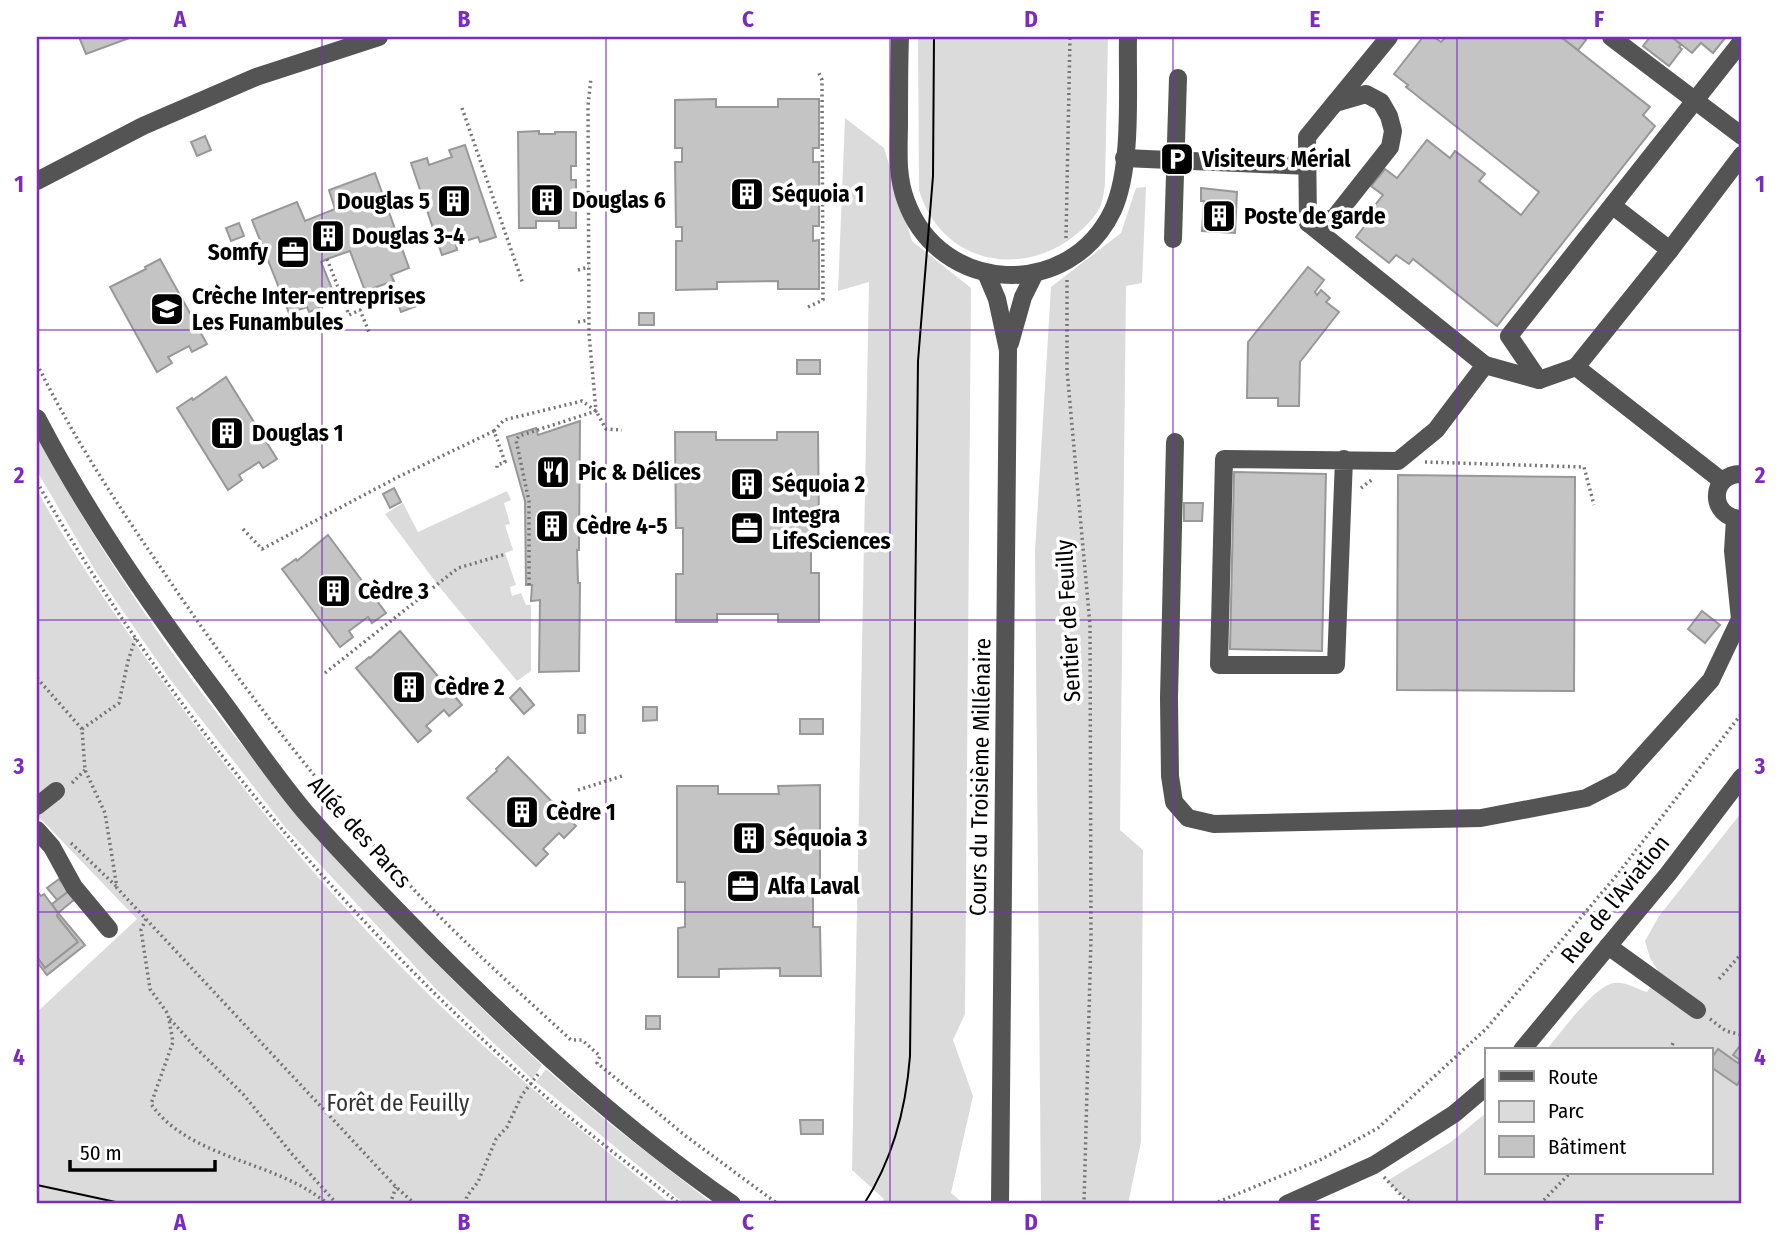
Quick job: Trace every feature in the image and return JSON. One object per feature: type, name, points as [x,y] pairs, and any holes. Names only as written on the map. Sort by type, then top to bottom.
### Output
[{"type":"street","points":[[37,181],[143,125],[256,77],[379,37]]},
{"type":"street","points":[[900,37],[898,165],[906,202],[918,224],[937,246],[970,268],[1012,276],[1035,273],[1067,262],[1094,239],[1112,212],[1122,187],[1128,37]]},
{"type":"street","points":[[1308,223],[1307,137],[1389,37]]},
{"type":"street","points":[[1611,37],[1742,136]]},
{"type":"street","points":[[1539,380],[1509,336],[1742,41]]},
{"type":"street","points":[[1173,239],[1178,78]]},
{"type":"street","points":[[1308,223],[1334,218],[1391,147],[1389,116],[1381,102],[1366,94],[1335,103]]},
{"type":"street","points":[[1308,223],[1485,365],[1539,380],[1576,368],[1671,250],[1742,155]]},
{"type":"street","points":[[1124,158],[1308,166]]},
{"type":"street","points":[[1613,206],[1671,250]]},
{"type":"street","name":"Cours du Troisième Millénaire","points":[[986,273],[997,299],[1008,350],[1000,1204]]},
{"type":"street","name":"Cours du Troisième Millénaire","points":[[1008,350],[1020,305],[1035,273]]},
{"type":"street","points":[[1344,459],[1336,665],[1219,665],[1224,459],[1344,459],[1398,461],[1436,430],[1485,365]]},
{"type":"street","points":[[1576,368],[1722,481]]},
{"type":"street","name":"Allée des Parcs","points":[[37,418],[55,453],[157,613],[306,812],[399,912],[495,1009],[551,1060],[692,1176],[732,1204]]},
{"type":"street","points":[[1175,442],[1169,698],[1170,776],[1174,803],[1188,818],[1214,824],[1481,818],[1586,798],[1621,780],[1711,680],[1740,619],[1733,551],[1738,519],[1728,516],[1716,497],[1722,481],[1729,475],[1742,474]]},
{"type":"street","name":"Rue de l'Aviation","points":[[1524,1048],[1668,874],[1742,777]]},
{"type":"street","points":[[37,806],[56,791]]},
{"type":"street","points":[[37,830],[52,848],[75,887],[109,929]]},
{"type":"street","points":[[1608,946],[1697,1010]]},
{"type":"street","points":[[1287,1204],[1374,1165],[1454,1114],[1485,1088]]},
{"type":"path","name":"Sentier de Feuilly","points":[[1070,37],[1067,370],[1090,625],[1091,937],[1084,1204]]},
{"type":"path","points":[[808,307],[822,300],[822,80],[818,71]]},
{"type":"path","points":[[591,78],[588,106],[589,320],[596,411],[606,429],[622,429]]},
{"type":"path","points":[[462,108],[523,284]]},
{"type":"path","points":[[327,259],[349,315],[360,310],[369,332]]},
{"type":"path","points":[[578,270],[589,267]]},
{"type":"path","points":[[578,322],[589,320]]},
{"type":"path","points":[[37,364],[103,480],[197,622],[248,693],[312,773],[417,893],[571,1040],[582,1040],[600,1056],[597,1063],[605,1070],[687,1137],[778,1204]]},
{"type":"path","points":[[243,529],[262,549],[398,477],[494,432],[504,420],[582,401],[596,411]]},
{"type":"path","points":[[529,585],[529,501],[516,440],[519,436],[596,411]]},
{"type":"path","points":[[494,432],[505,462],[496,465],[497,470]]},
{"type":"path","points":[[1342,502],[1398,461],[1584,467],[1594,505]]},
{"type":"path","points":[[326,673],[458,568],[506,554]]},
{"type":"path","points":[[82,729],[119,703],[136,638]]},
{"type":"path","points":[[37,678],[82,729],[85,769],[104,813],[117,888]]},
{"type":"path","points":[[1213,1204],[1322,1159],[1378,1128],[1486,1029],[1617,875],[1742,713]]},
{"type":"path","points":[[578,790],[622,776]]},
{"type":"path","points":[[70,841],[415,1204]]},
{"type":"path","points":[[146,919],[141,930],[150,989],[169,1017],[243,1094],[337,1204]]},
{"type":"path","points":[[1719,979],[1742,953]]},
{"type":"path","points":[[1697,1010],[1726,1031],[1742,1035]]},
{"type":"path","points":[[169,1017],[173,1042],[151,1104],[163,1120],[195,1140],[298,1184],[329,1204]]},
{"type":"path","points":[[1671,1048],[1673,1043]]},
{"type":"path","points":[[465,1204],[467,1196],[478,1182],[496,1139],[507,1126],[522,1095],[532,1082],[560,1109],[680,1204]]},
{"type":"path","points":[[1374,1165],[1403,1197],[1413,1204]]},
{"type":"path","points":[[1540,1204],[1569,1174]]},
{"type":"path","points":[[390,1204],[396,1187]]},
{"type":"green space","points":[[918,37],[1108,37],[1105,184],[1101,205],[1083,229],[1047,252],[1024,258],[1002,259],[980,255],[960,246],[943,232],[929,213],[919,190]]},
{"type":"green space","points":[[845,118],[884,148],[912,241],[971,288],[965,1014],[953,1040],[973,1096],[951,1193],[964,1204],[882,1204],[884,1199],[852,1170],[869,282],[838,291]]},
{"type":"green space","points":[[1146,187],[1142,283],[1126,286],[1120,830],[1143,850],[1141,1142],[1128,1204],[1041,1204],[1035,551],[1051,287],[1121,233],[1136,188]]},
{"type":"green space","points":[[37,437],[142,610],[201,692],[329,849],[469,996],[542,1065],[532,1079],[437,990],[285,827],[169,678],[96,572],[37,471]]},
{"type":"green space","name":"Forêt de Feuilly","points":[[37,490],[92,581],[183,709],[244,789],[342,904],[411,977],[474,1037],[671,1204],[37,1204],[37,1012],[137,919],[37,815]]},
{"type":"green space","points":[[507,491],[511,500],[504,503],[510,524],[505,525],[513,550],[505,553],[516,585],[510,587],[512,596],[521,593],[526,605],[531,605],[531,671],[517,681],[437,584],[385,514],[403,503],[418,532]]},
{"type":"green space","points":[[1742,812],[1742,1204],[1413,1204],[1403,1197],[1387,1181],[1451,1142],[1485,1114],[1485,1174],[1712,1174],[1712,1048],[1548,1048],[1587,1001],[1606,986],[1622,983],[1647,992],[1660,974],[1650,958],[1645,941],[1659,916]]},
{"type":"green space","points":[[546,1069],[609,1123],[713,1204],[685,1204],[536,1082]]},
{"type":"building","points":[[79,37],[132,37],[86,54]]},
{"type":"building","points":[[1423,37],[1434,37],[1441,42],[1446,37],[1561,37],[1650,107],[1643,115],[1655,126],[1497,326],[1413,259],[1409,264],[1396,255],[1389,263],[1356,237],[1367,223],[1363,220],[1383,195],[1371,186],[1385,169],[1397,178],[1427,140],[1450,158],[1455,151],[1485,174],[1479,181],[1521,215],[1539,192],[1406,87],[1408,85],[1394,74]]},
{"type":"building","points":[[1561,37],[1581,37],[1586,40],[1578,50]]},
{"type":"building","points":[[1650,37],[1672,37],[1681,45],[1679,47],[1682,49],[1669,66],[1643,46]]},
{"type":"building","points":[[1672,37],[1726,37],[1713,53],[1701,43],[1692,53]]},
{"type":"building","name":"Séquoia 1","points":[[716,99],[716,107],[778,107],[778,99],[819,99],[819,148],[813,148],[813,162],[819,162],[819,226],[813,226],[813,241],[819,240],[819,289],[778,289],[778,281],[717,282],[717,289],[676,290],[676,241],[682,241],[682,227],[676,227],[675,162],[682,162],[682,148],[675,148],[675,100]]},
{"type":"building","name":"Douglas 6","points":[[539,131],[539,134],[576,132],[576,166],[571,166],[571,180],[576,180],[576,228],[559,228],[559,221],[536,221],[536,228],[519,228],[518,132]]},
{"type":"building","points":[[205,136],[211,150],[197,156],[191,142]]},
{"type":"building","name":"Douglas 5","points":[[465,145],[496,237],[480,242],[478,237],[456,244],[457,250],[442,255],[411,163],[427,158],[429,165],[452,157],[449,150]]},
{"type":"building","name":"Douglas 3-4","points":[[375,173],[409,268],[391,275],[394,281],[365,291],[350,251],[327,259],[321,262],[337,301],[309,312],[307,307],[289,313],[252,220],[297,202],[305,221],[335,209],[329,190]]},
{"type":"building","name":"Poste de garde","points":[[1201,188],[1237,192],[1235,233],[1202,231],[1204,201],[1201,201]]},
{"type":"building","points":[[239,223],[244,236],[231,241],[226,228]]},
{"type":"building","points":[[160,259],[207,344],[192,352],[189,346],[168,357],[172,363],[157,372],[110,287]]},
{"type":"building","points":[[1308,267],[1324,280],[1315,292],[1317,295],[1321,290],[1330,298],[1326,302],[1339,312],[1300,362],[1299,406],[1278,406],[1278,398],[1247,398],[1248,342]]},
{"type":"building","points":[[417,291],[422,304],[401,312],[396,298]]},
{"type":"building","points":[[639,313],[654,313],[654,325],[639,325]]},
{"type":"building","points":[[797,360],[820,360],[820,374],[797,374]]},
{"type":"building","name":"Douglas 1","points":[[226,377],[277,459],[263,468],[259,462],[239,475],[242,480],[228,490],[177,408]]},
{"type":"building","name":"Cèdre 4-5","points":[[580,421],[577,550],[580,583],[579,671],[539,672],[540,600],[531,601],[532,585],[526,585],[525,501],[507,437],[536,428],[538,435]]},
{"type":"building","name":"Séquoia 2","points":[[675,432],[716,432],[716,440],[777,440],[777,432],[818,432],[819,527],[811,528],[811,573],[819,573],[819,622],[778,622],[778,614],[717,614],[717,622],[676,622],[676,574],[683,574],[683,528],[676,528]]},
{"type":"building","points":[[1234,472],[1326,474],[1322,651],[1230,649]]},
{"type":"building","points":[[1398,475],[1575,477],[1574,691],[1397,690]]},
{"type":"building","points":[[394,488],[401,502],[390,508],[383,494]]},
{"type":"building","points":[[1184,503],[1203,503],[1202,521],[1184,521]]},
{"type":"building","name":"Cèdre 3","points":[[328,535],[386,613],[372,623],[368,617],[349,631],[353,637],[340,647],[282,569],[296,559],[297,561]]},
{"type":"building","points":[[1702,611],[1720,625],[1705,643],[1688,629]]},
{"type":"building","name":"Cèdre 2","points":[[400,631],[462,705],[449,716],[444,710],[426,726],[431,731],[418,742],[356,668]]},
{"type":"building","points":[[520,688],[534,705],[524,714],[510,698]]},
{"type":"building","points":[[643,707],[657,707],[657,720],[643,721]]},
{"type":"building","points":[[578,715],[585,715],[585,733],[578,733]]},
{"type":"building","points":[[800,719],[823,719],[823,734],[800,734]]},
{"type":"building","name":"Cèdre 1","points":[[508,757],[576,826],[564,838],[559,833],[543,849],[548,854],[536,866],[467,798],[497,771]]},
{"type":"building","name":"Séquoia 3","points":[[820,785],[820,882],[813,882],[813,927],[820,927],[821,976],[780,976],[780,968],[719,969],[719,977],[678,977],[678,928],[685,927],[685,882],[677,882],[677,786],[718,786],[718,794],[779,794],[778,786]]},
{"type":"building","points":[[59,879],[69,891],[57,900],[47,888]]},
{"type":"building","points":[[37,891],[41,896],[44,894],[58,913],[57,916],[78,942],[45,968],[37,957]]},
{"type":"building","points":[[69,891],[75,899],[58,913],[52,904]]},
{"type":"building","points":[[59,914],[85,945],[47,975],[37,962],[37,957],[45,968],[78,942],[57,916]]},
{"type":"building","points":[[646,1016],[660,1016],[660,1029],[646,1029]]},
{"type":"building","points":[[1739,1047],[1742,1050],[1742,1077],[1737,1085],[1712,1068],[1712,1058],[1718,1049],[1738,1063],[1740,1060],[1733,1055]]},
{"type":"building","points":[[800,1120],[823,1120],[823,1134],[801,1134]]},
{"type":"tram line","points":[[864,1204],[883,1169],[896,1133],[910,1056],[918,361],[933,176],[934,37]]},
{"type":"tram line","points":[[37,1185],[125,1204]]},
{"type":"place","name":"Visiteurs Mérial","points":[[1177,159]]},
{"type":"place","name":"Séquoia 1","points":[[747,194]]},
{"type":"place","name":"Douglas 6","points":[[547,200]]},
{"type":"place","name":"Douglas 5","points":[[454,201]]},
{"type":"place","name":"Poste de garde","points":[[1219,216]]},
{"type":"place","name":"Douglas 3-4","points":[[328,236]]},
{"type":"place","name":"Somfy","points":[[293,252]]},
{"type":"place","name":"Crèche Inter-entreprises Les Funambules","points":[[167,309]]},
{"type":"place","name":"Douglas 1","points":[[227,433]]},
{"type":"place","name":"Pic & Délices","points":[[553,472]]},
{"type":"place","name":"Séquoia 2","points":[[747,484]]},
{"type":"place","name":"Cèdre 4-5","points":[[552,526]]},
{"type":"place","name":"Integra LifeSciences","points":[[747,528]]},
{"type":"place","name":"Cèdre 3","points":[[334,591]]},
{"type":"place","name":"Cèdre 2","points":[[409,687]]},
{"type":"place","name":"Cèdre 1","points":[[522,812]]},
{"type":"place","name":"Séquoia 3","points":[[749,838]]},
{"type":"place","name":"Alfa Laval","points":[[743,886]]}]
